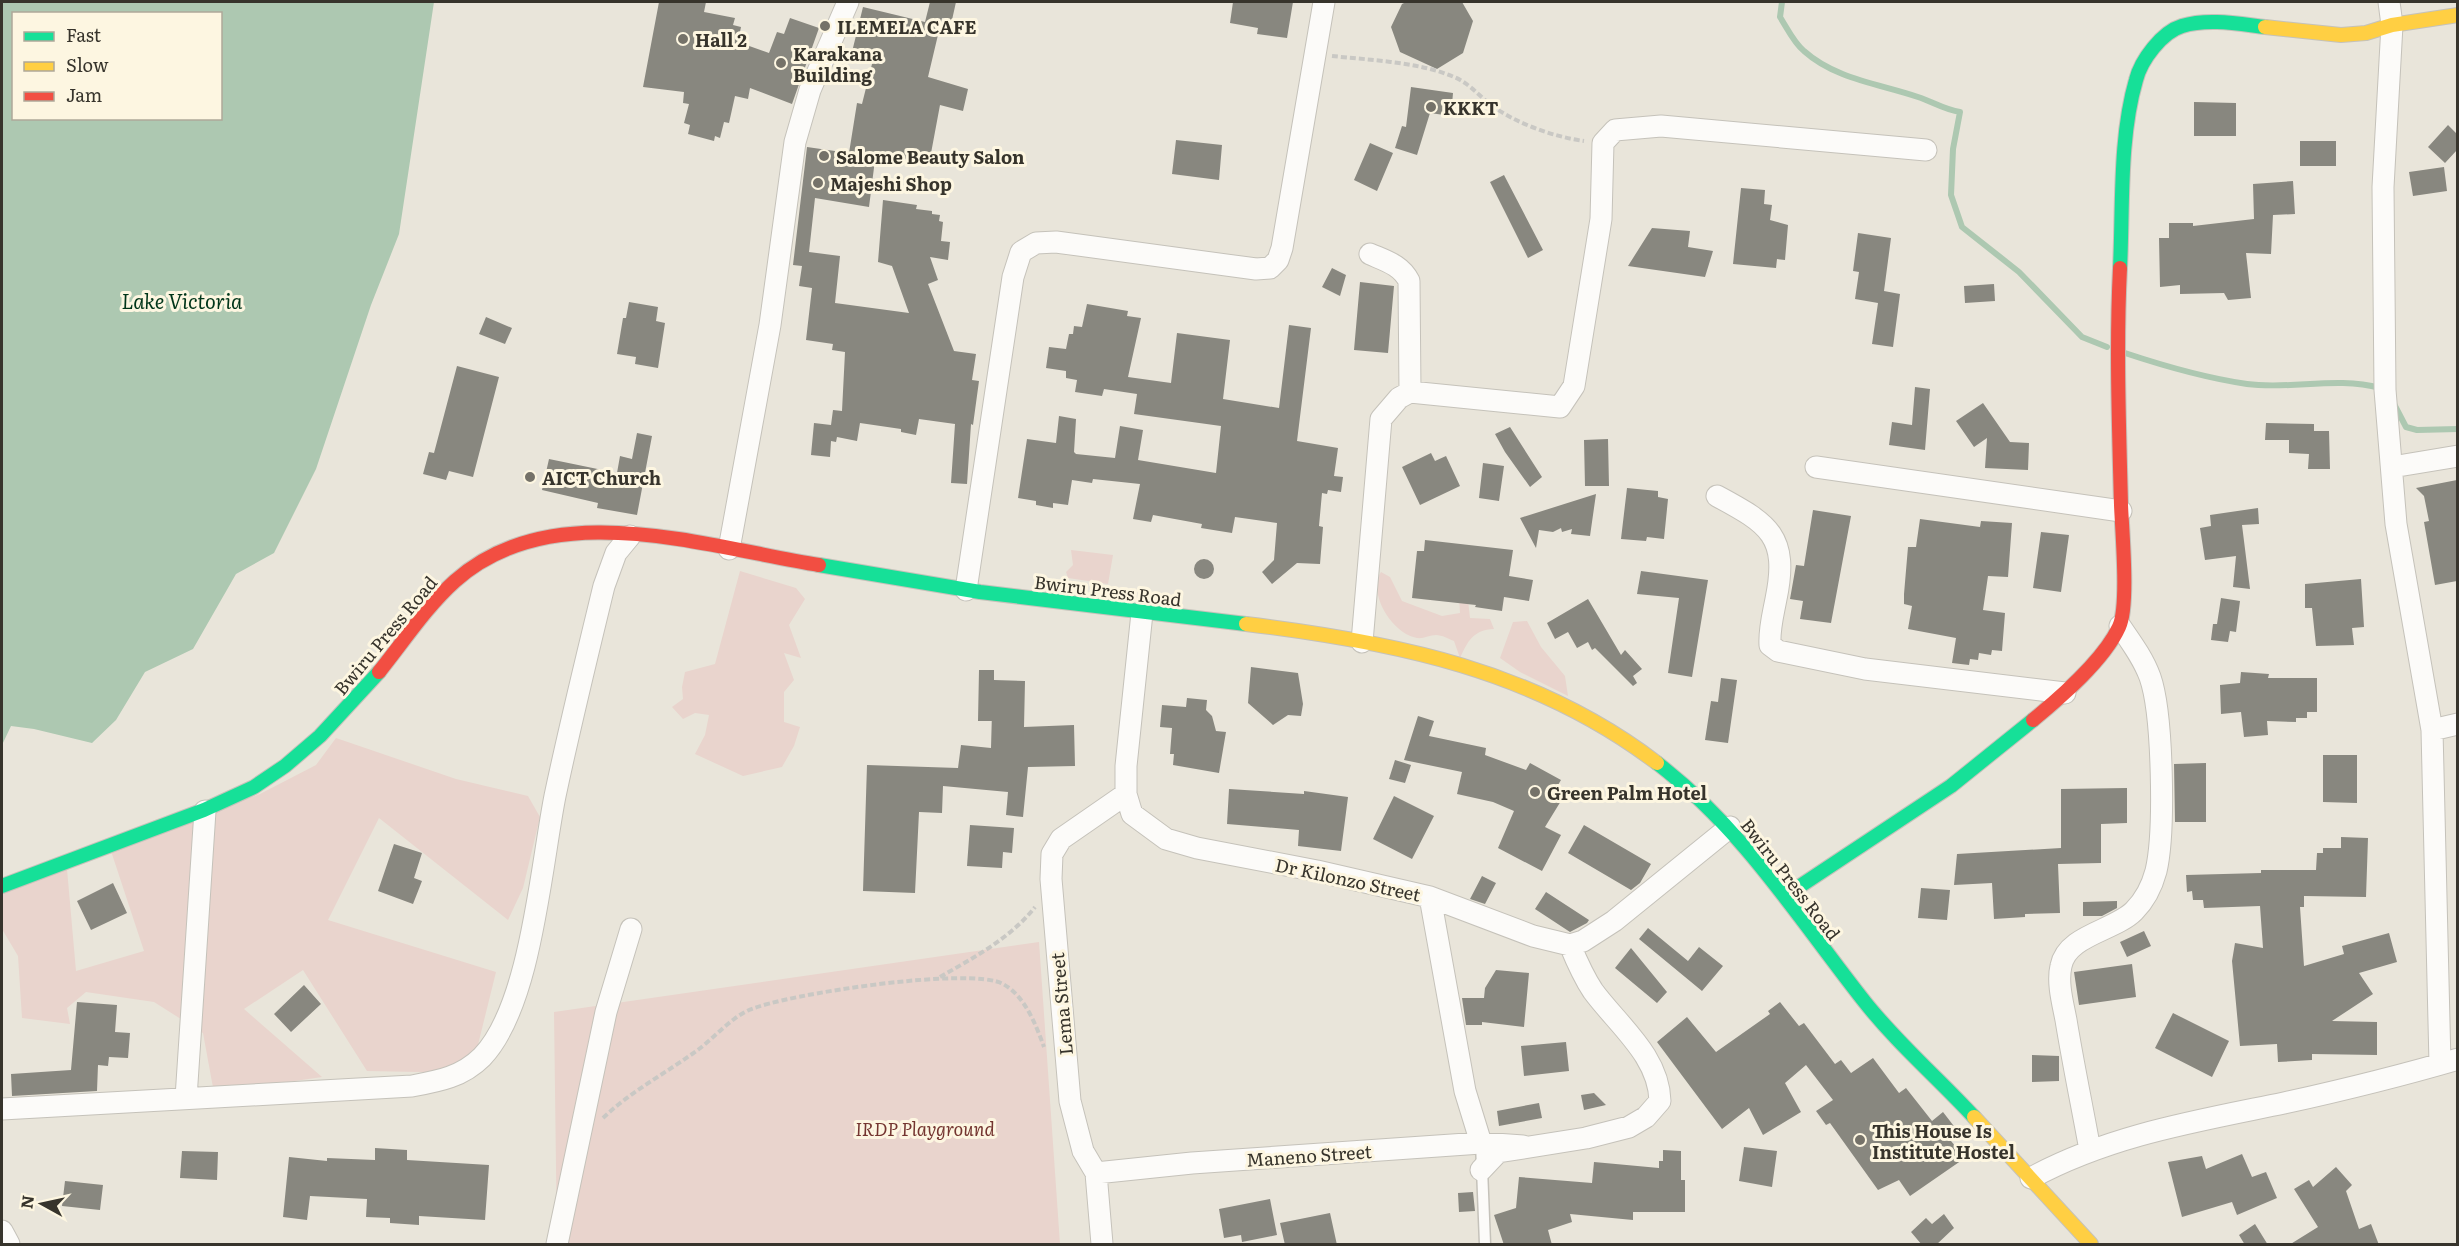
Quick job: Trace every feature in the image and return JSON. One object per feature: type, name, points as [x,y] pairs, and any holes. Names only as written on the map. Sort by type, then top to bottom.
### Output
[{"type":"street","points":[[729,549],[770,325],[795,142],[810,90],[848,2]]},
{"type":"street","points":[[966,590],[1013,277],[1021,252],[1036,243],[1056,242],[1256,269],[1270,268],[1278,260],[1282,248],[1324,2]]},
{"type":"street","points":[[2031,1178],[2090,1150],[2180,1124],[2356,1088],[2449,1062],[2432,730],[2421,654],[2396,524],[2385,390],[2382,246],[2392,25],[2389,2]]},
{"type":"street","points":[[1785,896],[1952,786],[2065,693],[2096,660],[2120,626],[2124,578],[2116,350],[2127,124],[2136,78],[2154,46],[2181,26],[2218,22],[2341,34],[2366,33],[2392,25],[2457,15]]},
{"type":"street","points":[[1362,642],[1381,419],[1399,399],[1410,392],[1560,407],[1574,386],[1600,219],[1603,142],[1615,130],[1661,126],[1926,150]]},
{"type":"street","points":[[1370,254],[1395,265],[1404,272],[1409,281],[1410,392]]},
{"type":"street","points":[[2392,467],[2457,456]]},
{"type":"street","points":[[1816,467],[2121,511]]},
{"type":"street","points":[[1717,496],[1751,514],[1770,530],[1779,549],[1781,565],[1769,631],[1770,645],[1778,651],[1876,670],[2065,693]]},
{"type":"street","name":"Bwiru Press Road","points":[[2,886],[205,811],[248,791],[282,770],[315,740],[376,676],[434,600],[462,574],[496,552],[530,539],[572,533],[630,536],[729,549],[966,590],[1278,629],[1362,642],[1483,670],[1566,705],[1628,741],[1688,787],[1730,827],[1884,1025],[2031,1178],[2091,1245]]},
{"type":"street","points":[[2,1109],[412,1086],[440,1081],[463,1073],[483,1056],[499,1033],[517,994],[555,796],[604,586],[616,553],[630,536]]},
{"type":"street","name":"Dr Kilonzo Street","points":[[1142,613],[1126,766],[1126,794],[1132,814],[1166,839],[1197,848],[1317,871],[1430,897],[1533,936],[1570,945]]},
{"type":"street","points":[[2090,1150],[2063,1005],[2060,968],[2064,954],[2077,944],[2134,912],[2148,893],[2156,870],[2159,832],[2161,756],[2155,696],[2140,657],[2120,626]]},
{"type":"street","points":[[2432,730],[2457,724]]},
{"type":"street","name":"Lema Street","points":[[1102,1245],[1096,1173],[1083,1151],[1070,1101],[1051,879],[1052,854],[1061,839],[1126,794]]},
{"type":"street","points":[[186,1098],[205,811]]},
{"type":"street","points":[[1481,1170],[1498,1152],[1523,1146],[1586,1138],[1629,1127],[1646,1117],[1660,1101],[1660,1083],[1650,1063],[1581,973],[1570,945],[1584,941],[1614,921],[1730,827]]},
{"type":"street","points":[[1430,897],[1465,1091],[1481,1143]]},
{"type":"street","points":[[557,1245],[606,1012],[631,929]]},
{"type":"street","name":"Maneno Street","points":[[1096,1173],[1192,1163],[1481,1143],[1523,1146]]},
{"type":"street","points":[[2,1231],[9,1245]]},
{"type":"lane","points":[[1481,1143],[1485,1245]]},
{"type":"path","points":[[1316,55],[1397,64],[1454,76],[1467,83],[1507,116],[1569,138],[1603,142]]},
{"type":"path","points":[[940,977],[986,950],[1029,915],[1051,879]]},
{"type":"path","points":[[579,1141],[607,1114],[700,1048],[746,1011],[797,996],[940,977],[986,977],[1004,984],[1021,999],[1038,1030],[1047,1057]]},
{"type":"green space","points":[[1071,550],[1113,555],[1108,584],[1068,578],[1066,572],[1073,565]]},
{"type":"green space","points":[[740,571],[796,588],[805,599],[789,625],[801,658],[784,653],[794,680],[784,692],[784,722],[800,727],[794,746],[782,767],[743,776],[695,754],[705,735],[709,715],[695,713],[683,719],[672,707],[683,699],[682,687],[685,672],[715,664]]},
{"type":"green space","points":[[1381,572],[1390,577],[1402,601],[1442,616],[1460,613],[1458,579],[1468,600],[1470,618],[1490,619],[1494,629],[1472,637],[1460,658],[1454,641],[1443,636],[1417,638],[1408,635],[1391,621],[1380,601],[1377,591]]},
{"type":"green space","points":[[1527,621],[1541,647],[1565,676],[1568,696],[1520,672],[1500,658],[1513,622]]},
{"type":"green space","points":[[336,738],[456,779],[528,796],[540,817],[523,888],[508,920],[379,818],[328,920],[496,972],[471,1073],[367,1071],[303,970],[244,1009],[322,1077],[214,1093],[203,1033],[154,1002],[86,992],[67,1008],[70,1024],[22,1018],[18,956],[2,929],[2,892],[67,869],[76,971],[144,951],[110,848],[260,794],[316,765]]},
{"type":"green space","name":"IRDP Playground","points":[[1039,942],[1060,1244],[557,1244],[554,1012]]},
{"type":"water","name":"Lake Victoria","points":[[2,2],[434,2],[399,234],[371,305],[316,469],[274,553],[236,574],[193,649],[145,672],[116,720],[92,743],[11,726],[2,745]]},
{"type":"building","points":[[659,2],[706,2],[704,12],[735,18],[733,25],[741,27],[738,42],[769,53],[777,32],[784,34],[790,18],[819,28],[792,104],[750,88],[748,99],[735,96],[729,123],[724,122],[720,138],[715,136],[714,141],[688,134],[690,125],[684,123],[689,104],[683,103],[684,92],[643,87]]},
{"type":"building","points":[[930,2],[956,2],[952,20],[942,18],[928,77],[968,89],[963,111],[940,105],[929,164],[876,152],[869,207],[815,198],[809,252],[840,256],[835,303],[909,313],[892,266],[878,262],[883,200],[917,205],[916,209],[932,211],[932,214],[940,215],[939,221],[943,222],[941,241],[950,242],[948,260],[930,257],[938,280],[928,284],[954,351],[976,354],[972,380],[979,381],[973,425],[971,424],[967,484],[951,483],[955,424],[919,419],[916,435],[901,432],[901,429],[860,423],[857,441],[837,437],[836,442],[831,441],[830,457],[811,455],[814,423],[831,425],[833,410],[842,411],[845,352],[832,350],[833,344],[806,340],[812,288],[799,286],[802,266],[793,265],[807,147],[849,153],[857,103],[862,104],[872,64],[851,56],[863,7],[925,22]]},
{"type":"building","points":[[1233,2],[1293,2],[1287,38],[1257,34],[1258,28],[1230,23]]},
{"type":"building","points":[[1406,2],[1462,2],[1473,21],[1463,53],[1437,69],[1400,52],[1391,27],[1402,4]]},
{"type":"building","points":[[1411,87],[1453,93],[1451,116],[1430,113],[1417,155],[1395,148],[1402,126],[1406,127]]},
{"type":"building","points":[[2194,102],[2236,103],[2236,136],[2194,136]]},
{"type":"building","points":[[2448,125],[2457,134],[2457,150],[2445,163],[2428,147]]},
{"type":"building","points":[[1176,140],[1222,145],[1219,180],[1172,174]]},
{"type":"building","points":[[2300,141],[2336,141],[2336,166],[2300,166]]},
{"type":"building","points":[[1370,143],[1393,153],[1377,191],[1354,180]]},
{"type":"building","points":[[2444,167],[2447,191],[2413,196],[2409,172]]},
{"type":"building","points":[[1504,175],[1543,250],[1528,258],[1490,182]]},
{"type":"building","points":[[2293,181],[2295,214],[2273,215],[2271,254],[2246,253],[2251,298],[2228,300],[2224,293],[2180,294],[2180,285],[2160,287],[2159,238],[2169,238],[2169,223],[2193,223],[2193,226],[2254,219],[2253,184]]},
{"type":"building","points":[[1741,188],[1765,190],[1764,204],[1772,205],[1770,220],[1788,225],[1785,260],[1777,259],[1776,268],[1733,264]]},
{"type":"building","points":[[1652,228],[1690,231],[1688,247],[1713,251],[1705,277],[1628,266]]},
{"type":"building","points":[[1858,233],[1891,238],[1884,291],[1900,294],[1893,347],[1872,344],[1878,303],[1855,299],[1859,272],[1853,271]]},
{"type":"building","points":[[1332,268],[1346,275],[1340,296],[1322,287]]},
{"type":"building","points":[[1360,282],[1394,286],[1388,353],[1354,350]]},
{"type":"building","points":[[1994,284],[1995,301],[1965,303],[1964,286]]},
{"type":"building","points":[[629,302],[658,307],[656,321],[665,323],[658,368],[635,364],[636,357],[617,354],[623,318],[626,318]]},
{"type":"building","points":[[1087,304],[1128,311],[1127,316],[1141,318],[1128,377],[1171,383],[1177,333],[1230,340],[1223,399],[1279,408],[1289,325],[1311,328],[1297,441],[1338,448],[1334,476],[1343,477],[1341,492],[1328,490],[1327,494],[1322,493],[1319,526],[1323,527],[1320,564],[1297,563],[1272,584],[1262,572],[1274,560],[1277,523],[1235,517],[1232,533],[1201,528],[1202,524],[1153,515],[1151,522],[1133,519],[1140,484],[1093,479],[1092,483],[1072,480],[1068,505],[1053,503],[1053,508],[1036,505],[1036,501],[1018,498],[1027,439],[1056,443],[1059,416],[1076,419],[1074,452],[1076,454],[1115,458],[1120,426],[1143,430],[1138,460],[1216,473],[1221,426],[1134,414],[1137,394],[1104,389],[1102,396],[1075,392],[1077,380],[1066,378],[1066,371],[1046,368],[1049,347],[1066,349],[1069,334],[1073,334],[1074,326],[1082,327]]},
{"type":"building","points":[[486,317],[512,328],[505,344],[479,334]]},
{"type":"building","points":[[457,366],[499,377],[473,477],[449,471],[446,480],[423,474],[429,452],[434,453]]},
{"type":"building","points":[[1915,387],[1930,389],[1925,450],[1889,445],[1892,422],[1912,425]]},
{"type":"building","points":[[1983,403],[2010,442],[2029,443],[2028,470],[1985,468],[1987,438],[1974,447],[1956,421]]},
{"type":"building","points":[[2266,423],[2314,424],[2314,431],[2329,431],[2330,469],[2308,469],[2309,454],[2289,453],[2289,440],[2265,440]]},
{"type":"building","points":[[1510,427],[1542,477],[1530,487],[1495,434]]},
{"type":"building","points":[[637,433],[652,436],[637,515],[597,508],[598,503],[542,490],[549,459],[617,473],[620,456],[632,459]]},
{"type":"building","points":[[1608,439],[1609,486],[1585,486],[1584,440]]},
{"type":"building","points":[[1431,453],[1435,461],[1446,456],[1460,486],[1420,505],[1402,467]]},
{"type":"building","points":[[1483,463],[1504,466],[1499,501],[1479,498]]},
{"type":"building","points":[[2457,480],[2457,581],[2435,585],[2424,522],[2429,521],[2424,496],[2416,488]]},
{"type":"building","points":[[1627,488],[1658,491],[1658,497],[1668,499],[1664,539],[1647,537],[1646,541],[1621,539]]},
{"type":"building","points":[[1596,494],[1590,536],[1571,534],[1572,529],[1562,532],[1561,528],[1553,532],[1539,530],[1536,548],[1520,518]]},
{"type":"building","points":[[2258,508],[2259,524],[2242,525],[2250,589],[2233,587],[2236,556],[2205,560],[2200,528],[2211,526],[2210,515]]},
{"type":"building","points":[[1813,510],[1851,516],[1831,623],[1800,619],[1803,601],[1790,599],[1796,565],[1804,566]]},
{"type":"building","points":[[1920,519],[1980,527],[1981,521],[2012,523],[2008,577],[1988,576],[1983,610],[2005,613],[2002,651],[1992,650],[1991,655],[1979,653],[1978,660],[1970,659],[1969,665],[1952,663],[1956,638],[1908,629],[1912,606],[1904,604],[1904,594],[1908,547],[1916,547]]},
{"type":"building","points":[[2041,532],[2069,535],[2061,592],[2033,588]]},
{"type":"building","points":[[1425,540],[1513,550],[1509,576],[1533,580],[1529,601],[1504,597],[1502,611],[1475,607],[1476,605],[1412,598],[1417,551],[1424,551]]},
{"type":"building","points":[[1204,559],[1211,562],[1214,569],[1211,576],[1204,579],[1197,576],[1194,569],[1197,562]]},
{"type":"building","points":[[1641,571],[1708,580],[1692,677],[1668,673],[1679,598],[1637,594]]},
{"type":"building","points":[[2361,579],[2364,627],[2352,628],[2354,645],[2316,646],[2312,608],[2305,608],[2305,584]]},
{"type":"building","points":[[2221,598],[2240,601],[2236,632],[2230,631],[2228,642],[2211,640],[2213,624],[2217,624]]},
{"type":"building","points":[[1588,599],[1621,655],[1625,650],[1642,669],[1633,676],[1637,683],[1633,686],[1595,648],[1592,650],[1588,642],[1577,648],[1568,632],[1555,639],[1547,623]]},
{"type":"building","points":[[1251,667],[1298,673],[1303,704],[1301,716],[1288,715],[1273,725],[1248,703]]},
{"type":"building","points":[[979,670],[994,670],[994,680],[1025,681],[1024,727],[1074,725],[1075,766],[1028,767],[1023,817],[1006,815],[1008,792],[943,786],[942,813],[919,812],[915,893],[863,891],[867,765],[958,768],[961,745],[991,748],[992,721],[978,721]]},
{"type":"building","points":[[2241,672],[2269,674],[2268,678],[2317,678],[2317,712],[2307,712],[2307,718],[2296,718],[2296,722],[2267,721],[2268,735],[2244,737],[2241,712],[2221,714],[2220,685],[2240,683]]},
{"type":"building","points":[[1721,678],[1737,680],[1728,743],[1705,740],[1711,701],[1718,702]]},
{"type":"building","points":[[1187,698],[1207,700],[1206,710],[1212,716],[1216,731],[1226,732],[1219,773],[1173,765],[1174,754],[1170,754],[1172,728],[1160,727],[1162,705],[1186,707]]},
{"type":"building","points":[[1418,716],[1434,721],[1429,736],[1486,748],[1485,755],[1526,770],[1530,763],[1561,780],[1555,790],[1564,796],[1545,827],[1561,835],[1542,871],[1498,848],[1514,811],[1493,802],[1457,794],[1462,772],[1404,760]]},
{"type":"building","points":[[2323,755],[2357,755],[2357,803],[2323,802]]},
{"type":"building","points":[[1395,760],[1411,765],[1405,783],[1389,779]]},
{"type":"building","points":[[2206,763],[2206,822],[2175,822],[2174,764]]},
{"type":"building","points":[[2127,788],[2127,823],[2101,824],[2101,863],[2058,864],[2060,913],[2025,914],[2025,917],[1994,919],[1992,883],[1954,885],[1957,854],[2061,848],[2061,789]]},
{"type":"building","points":[[1229,789],[1304,794],[1304,791],[1348,797],[1341,851],[1298,846],[1299,830],[1227,824]]},
{"type":"building","points":[[1394,796],[1434,816],[1412,859],[1373,839]]},
{"type":"building","points":[[970,825],[1014,828],[1012,853],[1003,852],[1002,868],[967,866]]},
{"type":"building","points":[[1584,825],[1651,864],[1640,883],[1631,890],[1568,853]]},
{"type":"building","points":[[2341,837],[2368,838],[2366,897],[2304,896],[2304,907],[2300,907],[2304,966],[2344,954],[2342,946],[2389,933],[2397,962],[2359,973],[2373,994],[2332,1021],[2377,1022],[2377,1055],[2312,1054],[2312,1060],[2278,1062],[2277,1044],[2240,1046],[2232,961],[2235,943],[2263,948],[2260,906],[2204,908],[2203,900],[2193,900],[2192,891],[2187,892],[2186,875],[2261,873],[2261,870],[2316,870],[2317,853],[2323,853],[2323,848],[2341,848]]},
{"type":"building","points":[[394,844],[422,853],[414,878],[422,881],[413,904],[378,891]]},
{"type":"building","points":[[1482,876],[1496,883],[1485,904],[1470,899]]},
{"type":"building","points":[[113,883],[127,913],[91,930],[77,901]]},
{"type":"building","points":[[1921,888],[1950,890],[1947,920],[1918,918]]},
{"type":"building","points":[[1546,892],[1589,920],[1587,923],[1570,932],[1535,909]]},
{"type":"building","points":[[2117,901],[2117,908],[2102,916],[2083,916],[2083,902]]},
{"type":"building","points":[[1648,928],[1688,961],[1699,947],[1723,966],[1702,991],[1639,939]]},
{"type":"building","points":[[2144,931],[2151,946],[2127,957],[2120,942]]},
{"type":"building","points":[[1631,948],[1667,992],[1657,1003],[1615,968]]},
{"type":"building","points":[[2132,964],[2136,997],[2079,1005],[2074,972]]},
{"type":"building","points":[[1496,970],[1529,973],[1524,1027],[1482,1022],[1482,1025],[1466,1025],[1462,998],[1484,998],[1485,988]]},
{"type":"building","points":[[304,985],[321,1004],[291,1032],[274,1014]]},
{"type":"building","points":[[77,1002],[117,1005],[115,1032],[130,1033],[128,1058],[109,1057],[108,1066],[98,1065],[97,1091],[12,1096],[11,1074],[71,1070]]},
{"type":"building","points":[[1780,1002],[1799,1026],[1804,1023],[1835,1064],[1841,1060],[1851,1073],[1873,1058],[1899,1093],[1906,1088],[1932,1121],[1943,1112],[1960,1134],[1951,1141],[1965,1158],[1910,1196],[1899,1180],[1878,1190],[1830,1123],[1826,1125],[1816,1111],[1833,1100],[1806,1065],[1785,1083],[1801,1112],[1763,1135],[1749,1108],[1722,1129],[1657,1042],[1687,1017],[1716,1052],[1770,1014],[1768,1011]]},
{"type":"building","points":[[2173,1013],[2229,1041],[2212,1077],[2155,1048]]},
{"type":"building","points":[[1566,1042],[1569,1071],[1524,1076],[1521,1046]]},
{"type":"building","points":[[2032,1055],[2059,1056],[2059,1081],[2032,1082]]},
{"type":"building","points":[[1594,1093],[1606,1105],[1584,1110],[1581,1095]]},
{"type":"building","points":[[1539,1103],[1542,1118],[1499,1126],[1497,1111]]},
{"type":"building","points":[[1744,1147],[1777,1151],[1772,1187],[1739,1181]]},
{"type":"building","points":[[375,1148],[407,1150],[407,1160],[489,1165],[485,1220],[419,1216],[419,1225],[390,1223],[390,1218],[366,1217],[367,1199],[310,1196],[307,1220],[283,1217],[289,1157],[327,1161],[327,1158],[375,1160]]},
{"type":"building","points":[[1663,1150],[1681,1151],[1681,1180],[1685,1180],[1685,1212],[1633,1212],[1633,1220],[1570,1214],[1572,1222],[1548,1230],[1552,1245],[1504,1245],[1494,1215],[1516,1208],[1519,1177],[1592,1183],[1594,1162],[1659,1168],[1659,1161],[1663,1161]]},
{"type":"building","points":[[182,1151],[218,1152],[217,1180],[180,1178]]},
{"type":"building","points":[[2242,1154],[2252,1177],[2266,1172],[2277,1198],[2237,1215],[2232,1202],[2182,1217],[2168,1162],[2202,1156],[2206,1169]]},
{"type":"building","points":[[2336,1167],[2352,1185],[2346,1191],[2359,1229],[2371,1224],[2379,1245],[2289,1245],[2318,1227],[2294,1189],[2309,1180],[2313,1187]]},
{"type":"building","points":[[65,1181],[103,1185],[100,1210],[62,1206]]},
{"type":"building","points":[[1473,1192],[1475,1211],[1459,1212],[1458,1193]]},
{"type":"building","points":[[1270,1199],[1277,1235],[1242,1242],[1241,1235],[1224,1238],[1219,1209]]},
{"type":"building","points":[[1330,1213],[1337,1245],[1285,1245],[1280,1223]]},
{"type":"building","points":[[1944,1214],[1954,1228],[1936,1245],[1922,1245],[1911,1232],[1926,1218],[1932,1224]]},
{"type":"building","points":[[2255,1224],[2268,1245],[2245,1245],[2239,1235]]},
{"type":"waterway","points":[[1782,2],[1780,17],[1797,44],[1816,60],[1858,80],[1960,112],[1953,149],[1951,195],[1962,227],[2019,272],[2082,337],[2107,347]]},
{"type":"waterway","points":[[2125,353],[2185,371],[2247,384],[2347,383],[2380,388]]},
{"type":"waterway","points":[[2394,404],[2406,427],[2417,430],[2458,429]]},
{"type":"traffic: fast","points":[[2120,268],[2124,149],[2131,102],[2142,64],[2160,40],[2182,26],[2213,22],[2265,27]]},
{"type":"traffic: fast","points":[[819,565],[980,592],[1246,624]]},
{"type":"traffic: fast","points":[[2,886],[204,810],[254,787],[285,766],[320,736],[379,672]]},
{"type":"traffic: fast","points":[[1785,896],[1951,786],[2033,720]]},
{"type":"traffic: fast","points":[[1657,763],[1717,816],[1743,845],[1877,1016],[1974,1117]]},
{"type":"traffic: slow","points":[[2265,27],[2341,35],[2366,33],[2392,25],[2458,15]]},
{"type":"traffic: slow","points":[[1246,624],[1356,640],[1462,665],[1513,683],[1562,705],[1610,731],[1657,763]]},
{"type":"traffic: slow","points":[[1974,1117],[2091,1244]]},
{"type":"traffic: jam","points":[[2033,720],[2093,665],[2112,640],[2122,617],[2124,568],[2118,357],[2120,268]]},
{"type":"traffic: jam","points":[[379,672],[425,613],[455,581],[494,555],[537,539],[583,533],[631,534],[680,539],[819,565]]},
{"type":"place","name":"ILEMELA CAFE","points":[[825,26]]},
{"type":"place","name":"Hall 2","points":[[683,39]]},
{"type":"place","name":"Karakana Building","points":[[781,63]]},
{"type":"place","name":"KKKT","points":[[1431,107]]},
{"type":"place","name":"Salome Beauty Salon","points":[[824,156]]},
{"type":"place","name":"Majeshi Shop","points":[[818,183]]},
{"type":"place","name":"AICT Church","points":[[530,477]]},
{"type":"place","name":"Green Palm Hotel","points":[[1535,792]]},
{"type":"place","name":"This House Is Institute Hostel","points":[[1860,1140]]}]
